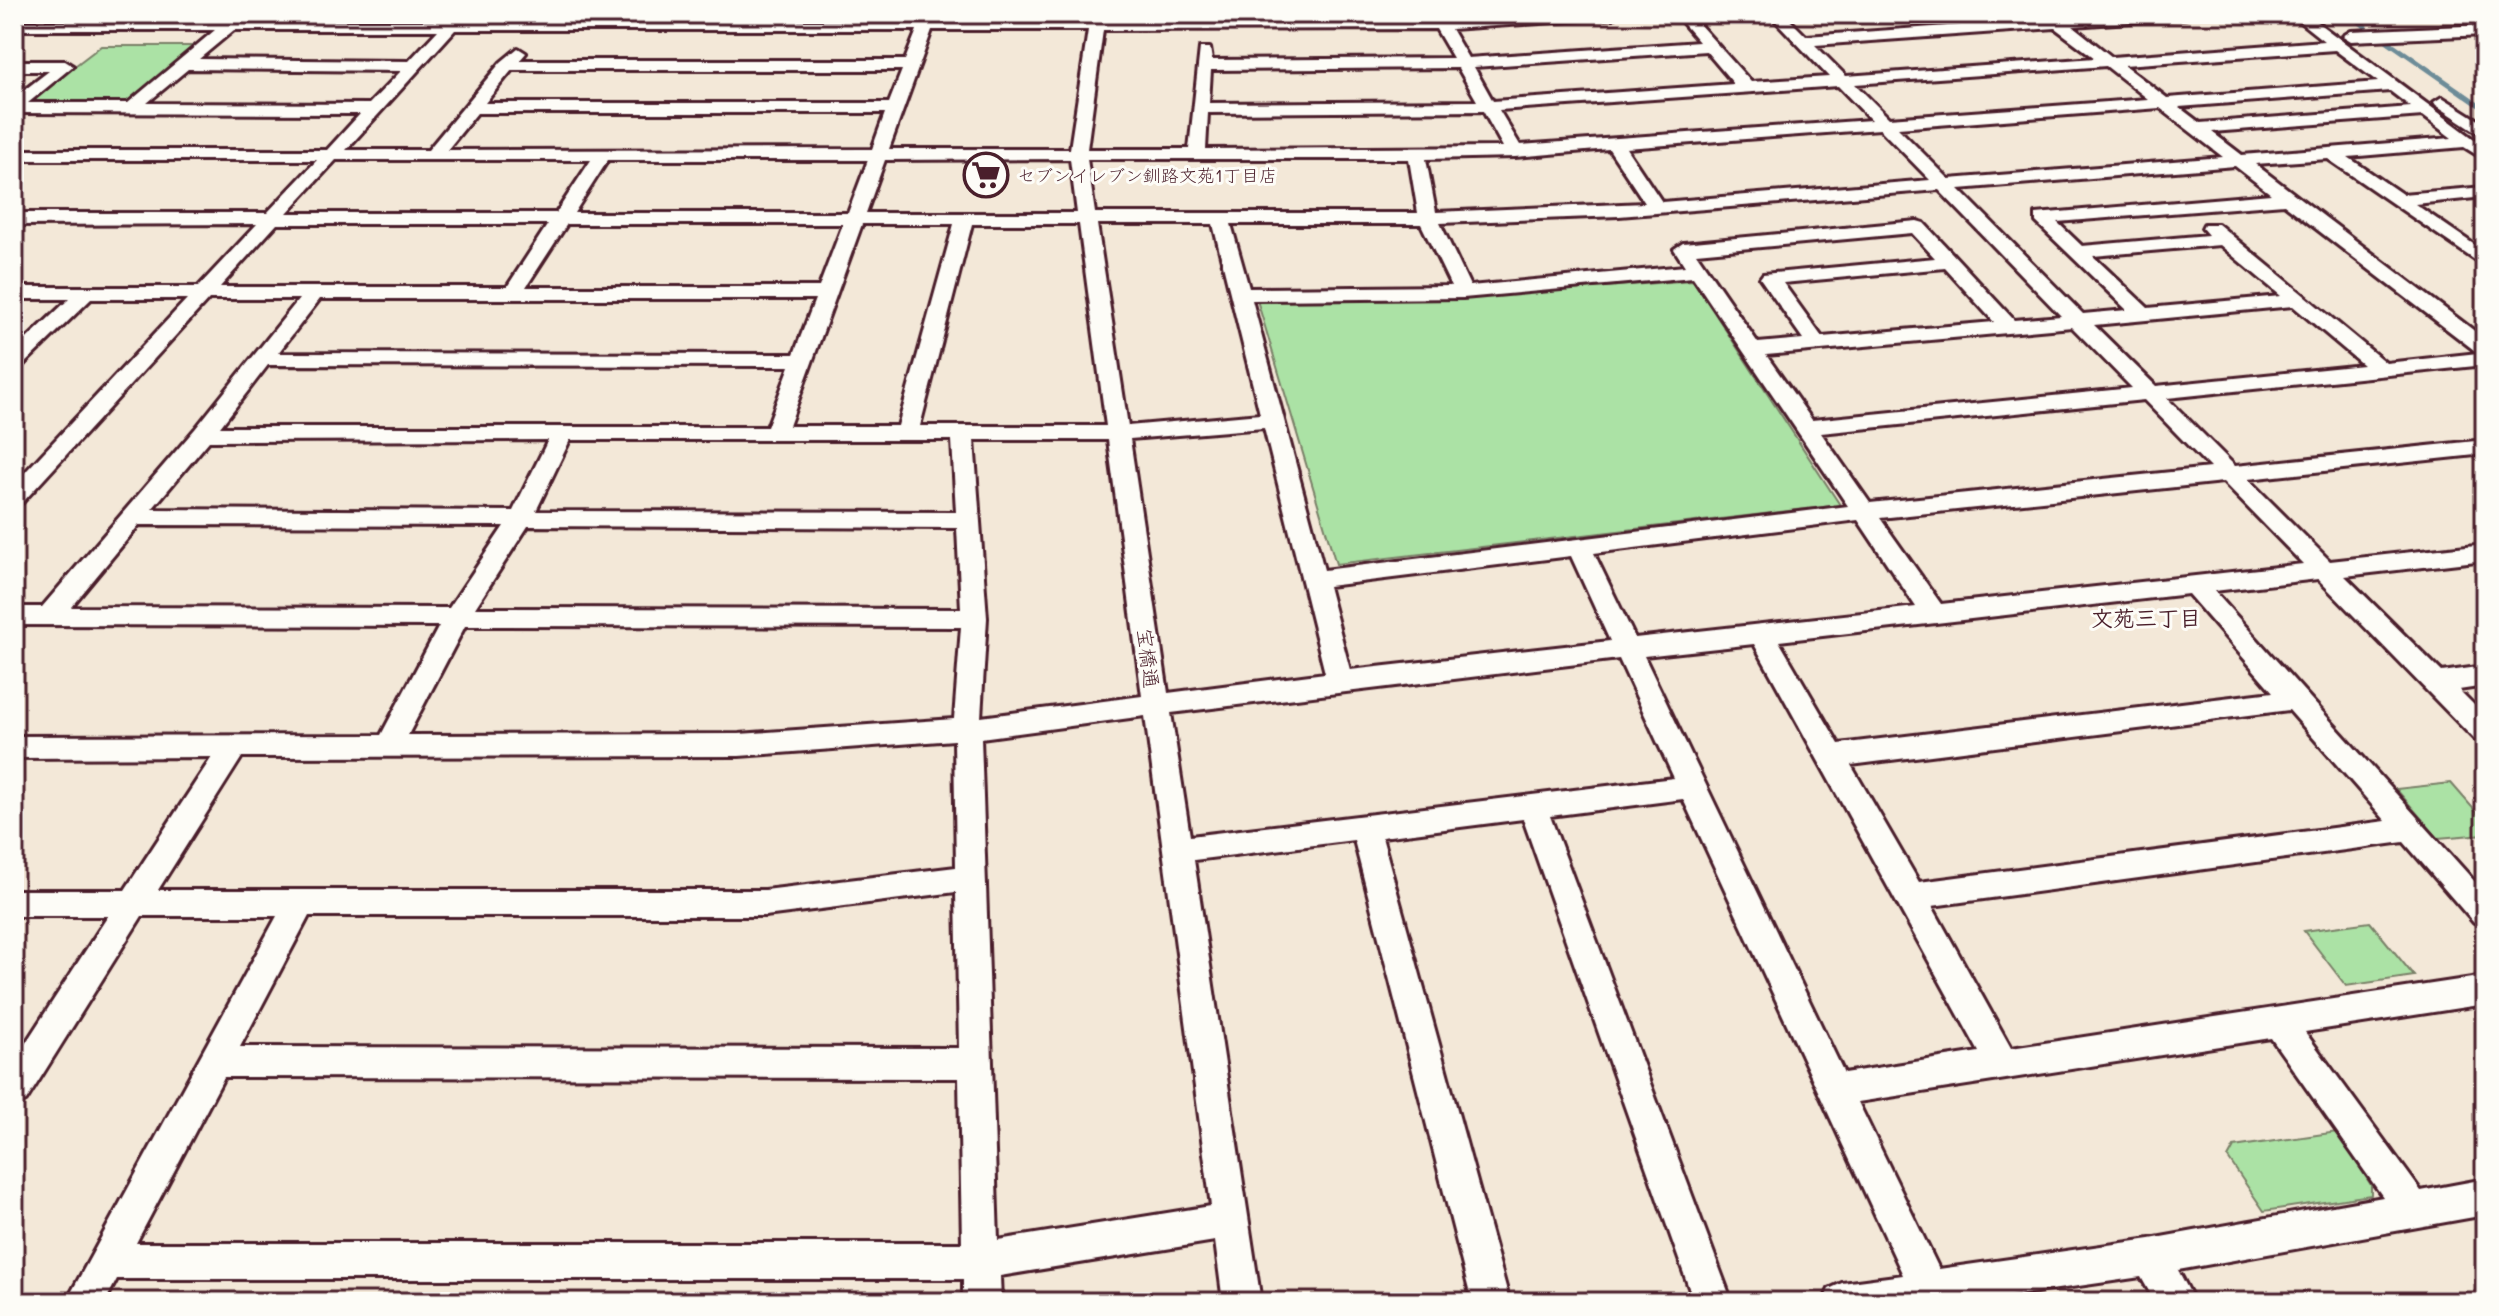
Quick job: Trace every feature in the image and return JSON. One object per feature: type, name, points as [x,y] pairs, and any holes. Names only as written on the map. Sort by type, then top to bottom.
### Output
[{"type":"street","points":[[119,26],[135,14]]},
{"type":"street","points":[[14,26],[231,25],[364,20],[744,20],[926,25],[989,20],[1438,20],[1613,14]]},
{"type":"street","points":[[1682,14],[1747,88]]},
{"type":"street","points":[[1776,14],[2485,733]]},
{"type":"street","points":[[1803,41],[2053,18],[2186,14]]},
{"type":"street","points":[[2297,14],[2485,155]]},
{"type":"street","points":[[2461,14],[2485,30],[2351,36],[2485,132]]},
{"type":"street","points":[[2053,18],[2485,349]]},
{"type":"street","points":[[14,498],[456,20]]},
{"type":"street","points":[[433,155],[544,20]]},
{"type":"street","name":"宝橋通","points":[[1097,20],[1078,155],[1242,1302]]},
{"type":"street","points":[[1197,155],[1208,20]]},
{"type":"street","points":[[1438,20],[1515,152]]},
{"type":"street","points":[[132,108],[231,25]]},
{"type":"street","points":[[775,434],[926,25]]},
{"type":"street","points":[[1201,108],[1488,106],[2339,45]]},
{"type":"street","points":[[1204,65],[1464,63],[1712,46]]},
{"type":"street","points":[[185,64],[413,66]]},
{"type":"street","points":[[507,65],[913,65]]},
{"type":"street","points":[[14,66],[65,66],[14,107]]},
{"type":"street","points":[[14,155],[1417,155],[1616,146],[2394,86]]},
{"type":"street","points":[[14,107],[373,109]]},
{"type":"street","points":[[472,108],[895,108]]},
{"type":"street","points":[[2197,128],[2427,111]]},
{"type":"street","points":[[14,219],[1428,218],[1657,208],[2467,142]]},
{"type":"street","points":[[1616,146],[1657,208]]},
{"type":"street","points":[[2331,153],[2485,261]]},
{"type":"street","points":[[1417,155],[1428,218],[1463,292]]},
{"type":"street","points":[[512,294],[602,156]]},
{"type":"street","points":[[2399,200],[2485,192]]},
{"type":"street","points":[[2143,314],[2042,218],[2288,198]]},
{"type":"street","points":[[2187,207],[2381,369]]},
{"type":"street","points":[[907,435],[964,219]]},
{"type":"street","points":[[1221,219],[1317,579],[1340,681]]},
{"type":"street","points":[[1935,615],[1683,249],[1917,227],[2010,327]]},
{"type":"street","points":[[2077,252],[2225,239]]},
{"type":"street","points":[[1817,345],[1770,278],[1949,262]]},
{"type":"street","points":[[1243,294],[1463,292],[1696,271]]},
{"type":"street","points":[[14,293],[825,293]]},
{"type":"street","points":[[15,361],[86,293]]},
{"type":"street","points":[[49,616],[203,434],[314,293]]},
{"type":"street","points":[[1752,350],[2297,300]]},
{"type":"street","points":[[262,359],[801,360]]},
{"type":"street","points":[[1805,428],[2485,359]]},
{"type":"street","points":[[203,434],[1120,433],[1275,420]]},
{"type":"street","points":[[963,434],[974,618],[967,729],[982,1302]]},
{"type":"street","points":[[389,746],[457,616],[521,518],[562,435]]},
{"type":"street","points":[[1317,579],[1862,512],[2485,447]]},
{"type":"street","points":[[132,517],[969,520]]},
{"type":"street","points":[[1579,547],[1929,1289]]},
{"type":"street","points":[[14,747],[739,745],[967,729],[1340,681],[1763,636],[2485,552]]},
{"type":"street","points":[[2196,587],[2485,914]]},
{"type":"street","points":[[14,616],[974,618]]},
{"type":"street","points":[[1763,636],[1833,756],[2001,1062]]},
{"type":"street","points":[[2436,683],[2485,676]]},
{"type":"street","points":[[1833,756],[2296,699]]},
{"type":"street","points":[[19,1073],[137,902],[234,746]]},
{"type":"street","points":[[1177,850],[1691,787]]},
{"type":"street","points":[[1533,808],[1713,1302]]},
{"type":"street","points":[[1365,828],[1491,1302]]},
{"type":"street","points":[[1911,896],[2409,830]]},
{"type":"street","points":[[14,903],[765,903],[972,878]]},
{"type":"street","points":[[85,1302],[300,903]]},
{"type":"street","points":[[1835,1090],[2001,1062],[2485,990]]},
{"type":"street","points":[[2278,1021],[2413,1209]]},
{"type":"street","points":[[215,1062],[977,1063]]},
{"type":"street","points":[[1842,1302],[2150,1257],[2485,1197]]},
{"type":"street","points":[[107,1261],[982,1261],[1230,1221]]},
{"type":"street","points":[[2150,1257],[2176,1302]]},
{"type":"green space","points":[[101,46],[196,46],[132,101],[123,104],[29,101]]},
{"type":"green space","points":[[1693,280],[1840,505],[1336,564],[1257,300],[1455,299]]},
{"type":"green space","points":[[2451,783],[2485,822],[2485,834],[2438,838],[2396,789]]},
{"type":"green space","points":[[2370,922],[2414,976],[2346,986],[2304,931]]},
{"type":"green space","points":[[2337,1132],[2371,1185],[2371,1195],[2264,1211],[2228,1158],[2234,1147]]},
{"type":"waterway","points":[[2350,14],[2365,26]]},
{"type":"waterway","points":[[2386,40],[2485,109]]},
{"type":"place","name":"セブンイレブン釧路文苑1丁目店","points":[[986,175]]},
{"type":"district","name":"文苑三丁目","points":[[2146,617]]}]
